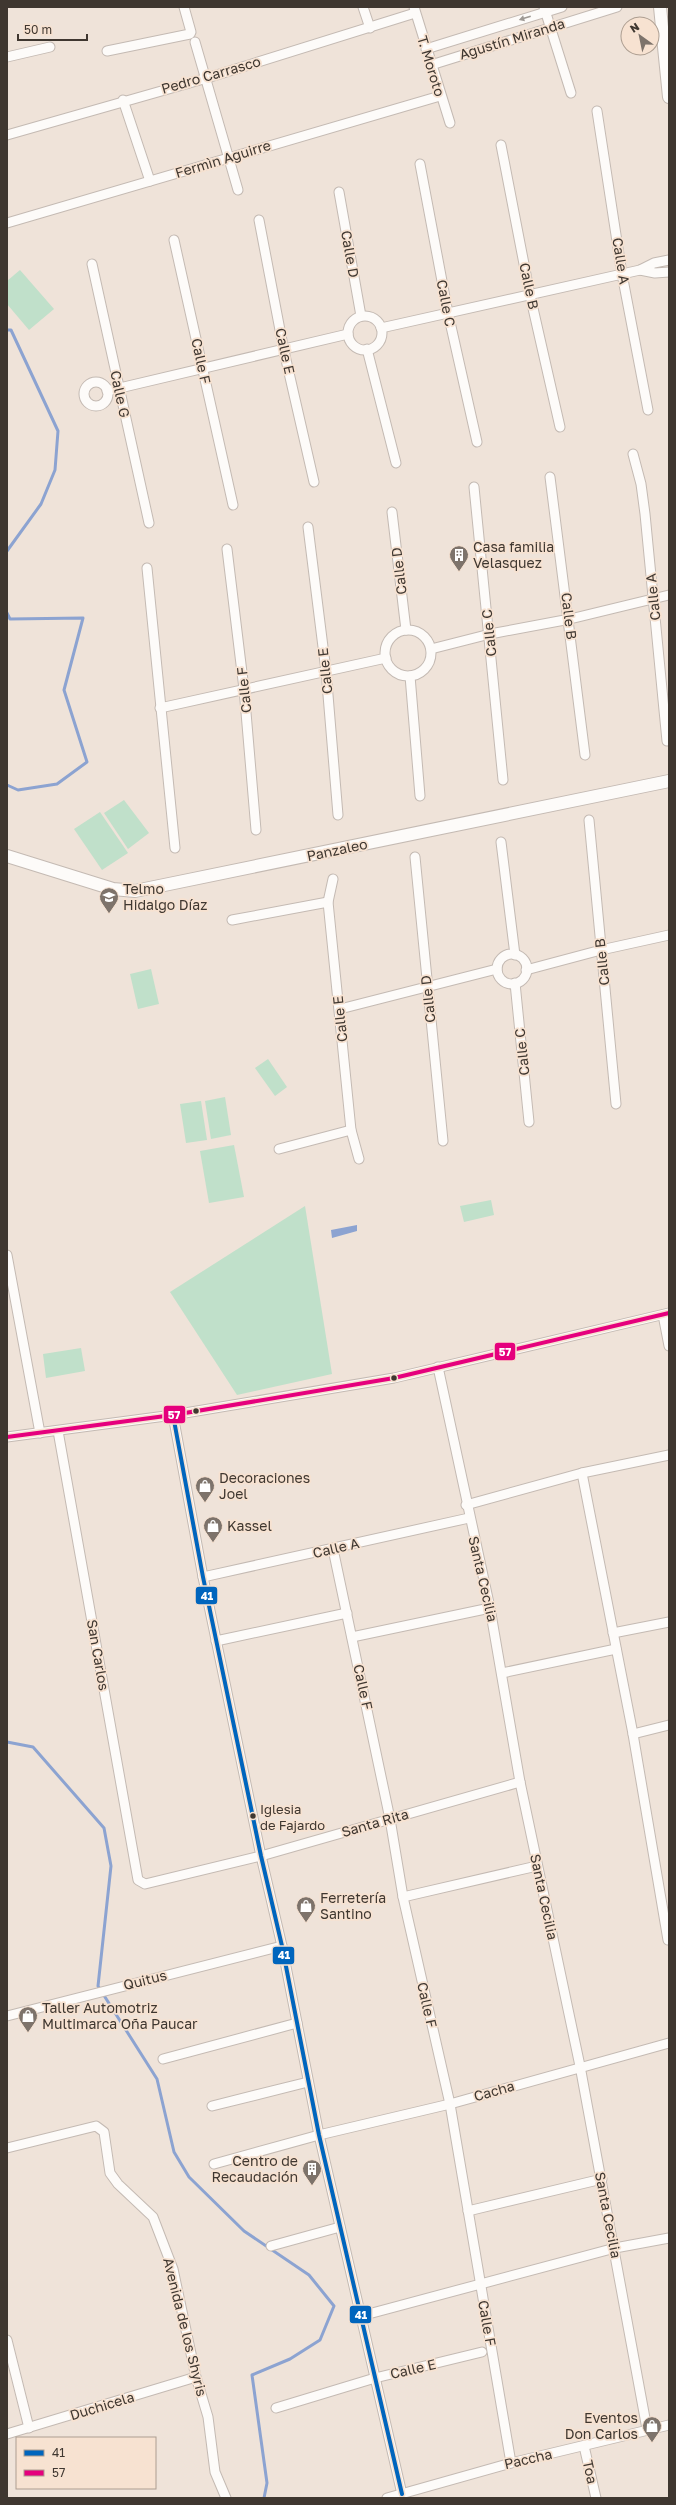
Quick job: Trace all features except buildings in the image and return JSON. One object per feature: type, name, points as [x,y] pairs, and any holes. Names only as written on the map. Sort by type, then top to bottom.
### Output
[{"type":"street","points":[[107,52],[185,36],[191,32],[184,7]]},
{"type":"street","points":[[362,7],[370,28]]},
{"type":"street","name":"Agustín Miranda","points":[[426,49],[545,9],[562,7]]},
{"type":"street","name":"Agustín Miranda","points":[[431,65],[617,7]]},
{"type":"street","points":[[660,7],[669,97]]},
{"type":"street","points":[[545,9],[572,93]]},
{"type":"street","name":"Pedro Carrasco","points":[[7,135],[123,100],[207,78],[370,28],[414,10]]},
{"type":"street","name":"T. Moroto","points":[[414,10],[440,96],[450,123]]},
{"type":"street","points":[[195,42],[207,78],[238,190]]},
{"type":"street","points":[[7,57],[50,47]]},
{"type":"street","name":"Fermìn Aguirre","points":[[7,223],[229,156],[440,96]]},
{"type":"street","points":[[123,100],[150,181]]},
{"type":"street","name":"Calle A","points":[[597,112],[622,274],[648,410]]},
{"type":"street","name":"Calle B","points":[[501,145],[530,295],[560,427]]},
{"type":"street","name":"Calle C","points":[[420,164],[448,313],[477,442]]},
{"type":"street","name":"Calle D","points":[[339,192],[361,316]]},
{"type":"street","name":"Calle E","points":[[259,220],[284,351],[314,482]]},
{"type":"street","name":"Calle F","points":[[174,240],[233,505]]},
{"type":"street","points":[[381,328],[640,270],[669,260]]},
{"type":"street","name":"Calle G","points":[[92,264],[118,388],[149,523]]},
{"type":"street","points":[[640,270],[655,273],[669,272]]},
{"type":"street","points":[[361,316],[371,317],[381,328],[379,341],[367,349],[357,347],[348,334],[350,325],[361,316]]},
{"type":"street","points":[[107,391],[284,351],[348,334]]},
{"type":"street","points":[[367,349],[396,462]]},
{"type":"street","name":"Calle A","points":[[633,454],[641,484],[667,740]]},
{"type":"street","name":"Calle B","points":[[550,477],[570,619],[586,756]]},
{"type":"street","name":"Calle C","points":[[474,487],[490,634],[503,780]]},
{"type":"street","name":"Calle D","points":[[392,512],[406,630]]},
{"type":"street","name":"Calle E","points":[[308,527],[326,671],[338,815]]},
{"type":"street","name":"Calle F","points":[[227,549],[244,689],[256,830]]},
{"type":"street","points":[[147,568],[175,848]]},
{"type":"street","points":[[431,649],[490,634],[570,619],[669,596]]},
{"type":"street","points":[[406,630],[419,633],[428,642],[431,649],[430,661],[426,667],[416,675],[410,676],[394,671],[386,658],[389,641],[393,636],[406,630]]},
{"type":"street","points":[[160,708],[386,658]]},
{"type":"street","points":[[410,676],[420,796]]},
{"type":"street","name":"Panzaleo","points":[[7,856],[113,889],[135,890],[669,781]]},
{"type":"street","name":"Calle B","points":[[589,820],[616,1104]]},
{"type":"street","points":[[497,969],[503,981],[515,983],[523,978],[526,970],[525,962],[515,955],[501,842]]},
{"type":"street","name":"Calle D","points":[[415,857],[426,988],[443,1141]]},
{"type":"street","name":"Calle E","points":[[333,879],[328,902],[340,1009],[351,1130],[359,1159]]},
{"type":"street","points":[[232,920],[328,902]]},
{"type":"street","points":[[526,970],[601,950],[669,935]]},
{"type":"street","points":[[340,1009],[497,969],[503,958],[515,955]]},
{"type":"street","name":"Calle C","points":[[515,983],[529,1122]]},
{"type":"street","points":[[279,1149],[351,1130]]},
{"type":"street","points":[[7,1255],[40,1433]]},
{"type":"street","points":[[7,1437],[173,1415],[394,1378],[666,1314],[669,1346]]},
{"type":"street","name":"Santa Cecilia","points":[[438,1367],[466,1505],[490,1608],[520,1782],[580,2066],[615,2248],[647,2429]]},
{"type":"street","points":[[173,1415],[202,1577],[260,1856],[282,1946],[319,2135],[402,2494]]},
{"type":"street","name":"San Carlos","points":[[58,1431],[138,1880]]},
{"type":"street","points":[[466,1505],[582,1473],[669,1455]]},
{"type":"street","points":[[582,1473],[633,1734],[668,1940]]},
{"type":"street","name":"Calle A","points":[[202,1577],[469,1518]]},
{"type":"street","name":"Calle F","points":[[334,1549],[390,1819],[403,1897],[450,2104],[511,2462]]},
{"type":"street","points":[[352,1637],[490,1608]]},
{"type":"street","points":[[216,1641],[347,1613]]},
{"type":"street","points":[[613,1633],[669,1622]]},
{"type":"street","points":[[502,1673],[616,1649]]},
{"type":"street","points":[[633,1734],[669,1725]]},
{"type":"street","name":"Santa Rita","points":[[138,1880],[145,1884],[260,1856],[520,1782]]},
{"type":"street","points":[[403,1897],[537,1866]]},
{"type":"street","name":"Quitus","points":[[7,2016],[282,1946]]},
{"type":"street","points":[[163,2059],[297,2023]]},
{"type":"street","name":"Cacha","points":[[214,2164],[319,2135],[450,2104],[580,2066],[669,2043]]},
{"type":"street","points":[[212,2106],[308,2082]]},
{"type":"street","name":"Avenida de los Shyris","points":[[7,2148],[96,2126],[102,2129],[110,2173],[118,2184],[153,2217],[173,2269],[196,2377],[208,2417],[216,2472],[226,2498]]},
{"type":"street","points":[[468,2211],[602,2180]]},
{"type":"street","points":[[271,2246],[340,2227]]},
{"type":"street","points":[[361,2316],[615,2248],[669,2238]]},
{"type":"street","points":[[7,2340],[29,2428]]},
{"type":"street","name":"Calle E","points":[[276,2408],[375,2378],[482,2352]]},
{"type":"street","name":"Duchicela","points":[[7,2434],[196,2377]]},
{"type":"street","name":"Paccha","points":[[388,2498],[511,2462],[669,2425]]},
{"type":"street","name":"Toa","points":[[584,2446],[596,2498]]},
{"type":"green space","points":[[20,270],[54,309],[29,330],[7,304],[7,281]]},
{"type":"green space","points":[[124,800],[149,833],[128,849],[104,813]]},
{"type":"green space","points":[[100,812],[128,853],[102,870],[74,829]]},
{"type":"green space","points":[[151,969],[159,1004],[138,1009],[130,974]]},
{"type":"green space","points":[[268,1059],[287,1087],[275,1096],[255,1068]]},
{"type":"green space","points":[[225,1097],[231,1135],[211,1139],[205,1101]]},
{"type":"green space","points":[[201,1101],[207,1140],[186,1143],[180,1104]]},
{"type":"green space","points":[[234,1145],[244,1197],[209,1203],[200,1151]]},
{"type":"green space","points":[[491,1200],[494,1215],[464,1222],[460,1206]]},
{"type":"green space","points":[[305,1206],[332,1374],[237,1395],[170,1292]]},
{"type":"green space","points":[[81,1348],[85,1371],[46,1378],[43,1354]]},
{"type":"water","points":[[357,1225],[357,1231],[332,1238],[331,1230]]},
{"type":"waterway","points":[[7,330],[11,330],[58,431],[55,470],[41,504],[7,551]]},
{"type":"waterway","points":[[7,613],[10,619],[83,618],[64,690],[87,762],[57,784],[18,790],[7,785]]},
{"type":"waterway","points":[[7,1742],[33,1747],[104,1828],[111,1866],[98,1986],[157,2079],[174,2152],[189,2177],[244,2231],[309,2275],[334,2306],[320,2340],[290,2359],[252,2375],[267,2483],[264,2498]]},
{"type":"transit line","name":"57","points":[[7,1437],[173,1415],[394,1378],[669,1313]]},
{"type":"transit line","name":"41","points":[[173,1415],[203,1577],[261,1856],[282,1946],[319,2135],[402,2494]]},
{"type":"place","name":"Casa familia Velasquez","points":[[459,572]]},
{"type":"place","name":"Telmo Hidalgo Díaz","points":[[109,914]]},
{"type":"place","name":"Decoraciones Joel","points":[[205,1503]]},
{"type":"place","name":"Kassel","points":[[213,1543]]},
{"type":"place","name":"Iglesia de Fajardo","points":[[253,1816]]},
{"type":"place","name":"Ferretería Santino","points":[[306,1923]]},
{"type":"place","name":"Taller Automotriz Multimarca Oña Paucar","points":[[28,2033]]},
{"type":"place","name":"Centro de Recaudación","points":[[312,2186]]},
{"type":"place","name":"Eventos Don Carlos","points":[[652,2443]]}]
